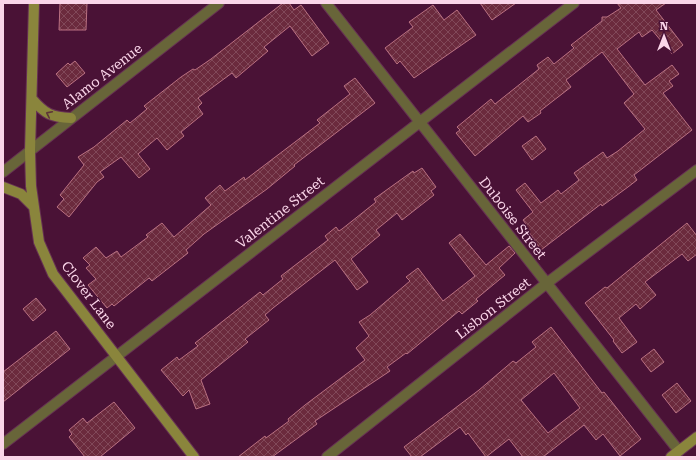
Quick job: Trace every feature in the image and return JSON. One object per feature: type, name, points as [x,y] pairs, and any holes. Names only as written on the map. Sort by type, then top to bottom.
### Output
[{"type":"street","name":"Clover Lane","points":[[34,3],[30,151],[33,206],[39,242],[53,274],[194,457]]},
{"type":"street","name":"Alamo Avenue","points":[[3,172],[219,3]]},
{"type":"street","name":"Duboise Street","points":[[326,3],[547,284],[675,454]]},
{"type":"street","name":"Valentine Street","points":[[3,444],[574,3]]},
{"type":"street","points":[[32,99],[42,111],[54,117],[71,118]]},
{"type":"street","name":"Lisbon Street","points":[[327,457],[547,284],[697,170]]},
{"type":"street","points":[[3,187],[21,194],[33,206]]},
{"type":"street","points":[[675,454],[697,437]]},
{"type":"building","points":[[60,3],[87,3],[86,30],[59,30]]},
{"type":"building","points":[[283,3],[289,3],[294,10],[301,5],[329,43],[312,56],[290,26],[264,47],[268,51],[236,78],[232,73],[198,98],[202,103],[198,107],[203,114],[181,132],[184,136],[167,150],[157,138],[138,154],[150,169],[139,178],[121,157],[100,172],[104,177],[97,182],[69,217],[57,207],[64,199],[60,195],[84,165],[78,157],[94,147],[127,120],[130,123],[147,109],[144,106],[181,77],[193,69],[195,70],[211,59]]},
{"type":"building","points":[[480,3],[516,3],[492,20]]},
{"type":"building","points":[[617,3],[666,3],[656,10],[683,45],[672,54],[652,30],[642,37],[639,32],[617,49],[645,85],[672,65],[679,74],[669,81],[673,86],[663,93],[692,130],[634,175],[637,180],[602,206],[601,204],[541,250],[524,225],[526,224],[523,220],[533,212],[516,190],[525,183],[541,203],[558,190],[561,194],[579,180],[574,173],[603,152],[607,158],[618,151],[645,129],[624,103],[634,94],[602,52],[566,80],[571,87],[540,111],[541,113],[528,122],[523,116],[475,156],[456,133],[460,130],[457,127],[491,99],[495,104],[539,69],[537,65],[548,57],[554,64],[574,48],[571,45],[602,21],[602,17],[607,17],[621,8]]},
{"type":"building","points":[[433,5],[444,20],[457,10],[476,35],[414,78],[400,61],[397,64],[385,48],[413,27],[409,22]]},
{"type":"building","points":[[75,61],[85,73],[67,87],[56,74],[68,63],[70,65]]},
{"type":"building","points":[[355,78],[375,103],[294,165],[295,166],[267,189],[204,234],[186,250],[188,253],[152,281],[149,278],[114,306],[112,304],[107,308],[88,285],[96,279],[86,268],[90,265],[83,258],[96,247],[106,258],[117,251],[121,257],[148,237],[146,235],[162,223],[174,237],[211,205],[205,198],[220,185],[225,191],[244,177],[245,180],[320,123],[317,120],[350,94],[344,86]]},
{"type":"building","points":[[536,136],[546,149],[532,160],[522,146]]},
{"type":"building","points":[[422,168],[436,187],[431,191],[434,195],[402,220],[397,213],[376,230],[380,235],[351,259],[368,282],[357,290],[335,260],[265,315],[269,320],[245,339],[248,342],[201,380],[210,404],[196,409],[189,390],[183,396],[161,370],[177,357],[179,360],[198,346],[195,343],[260,292],[263,295],[283,279],[281,276],[328,240],[325,236],[336,227],[339,231],[342,229],[376,202],[374,199],[413,171],[414,173]]},
{"type":"building","points":[[687,223],[697,236],[697,254],[688,261],[682,254],[645,282],[656,295],[640,309],[636,304],[619,318],[637,342],[622,353],[613,341],[614,340],[585,303],[605,287],[607,288]]},
{"type":"building","points":[[460,234],[486,265],[509,246],[515,253],[499,268],[505,275],[476,299],[478,301],[462,314],[459,311],[407,354],[406,353],[387,367],[390,371],[315,421],[317,424],[272,457],[238,457],[265,436],[266,438],[289,421],[288,419],[305,405],[365,360],[356,348],[369,336],[359,322],[370,315],[410,281],[406,277],[418,268],[443,301],[475,276],[449,243]]},
{"type":"building","points":[[36,298],[46,310],[33,321],[23,309]]},
{"type":"building","points":[[551,327],[602,393],[604,392],[641,439],[620,456],[603,434],[596,440],[584,425],[543,457],[523,457],[509,439],[486,457],[468,433],[466,435],[460,427],[420,457],[412,457],[404,447],[479,390],[513,361],[516,363],[536,347],[532,342]],"holes":[[[554,373],[580,408],[548,433],[521,400]]]},
{"type":"building","points":[[56,331],[70,349],[3,402],[3,372]]},
{"type":"building","points":[[654,349],[664,362],[651,372],[641,359]]},
{"type":"building","points":[[677,383],[691,401],[676,413],[662,395]]},
{"type":"building","points":[[114,402],[135,428],[100,457],[85,457],[69,437],[72,434],[69,430],[83,418],[87,423]]}]
